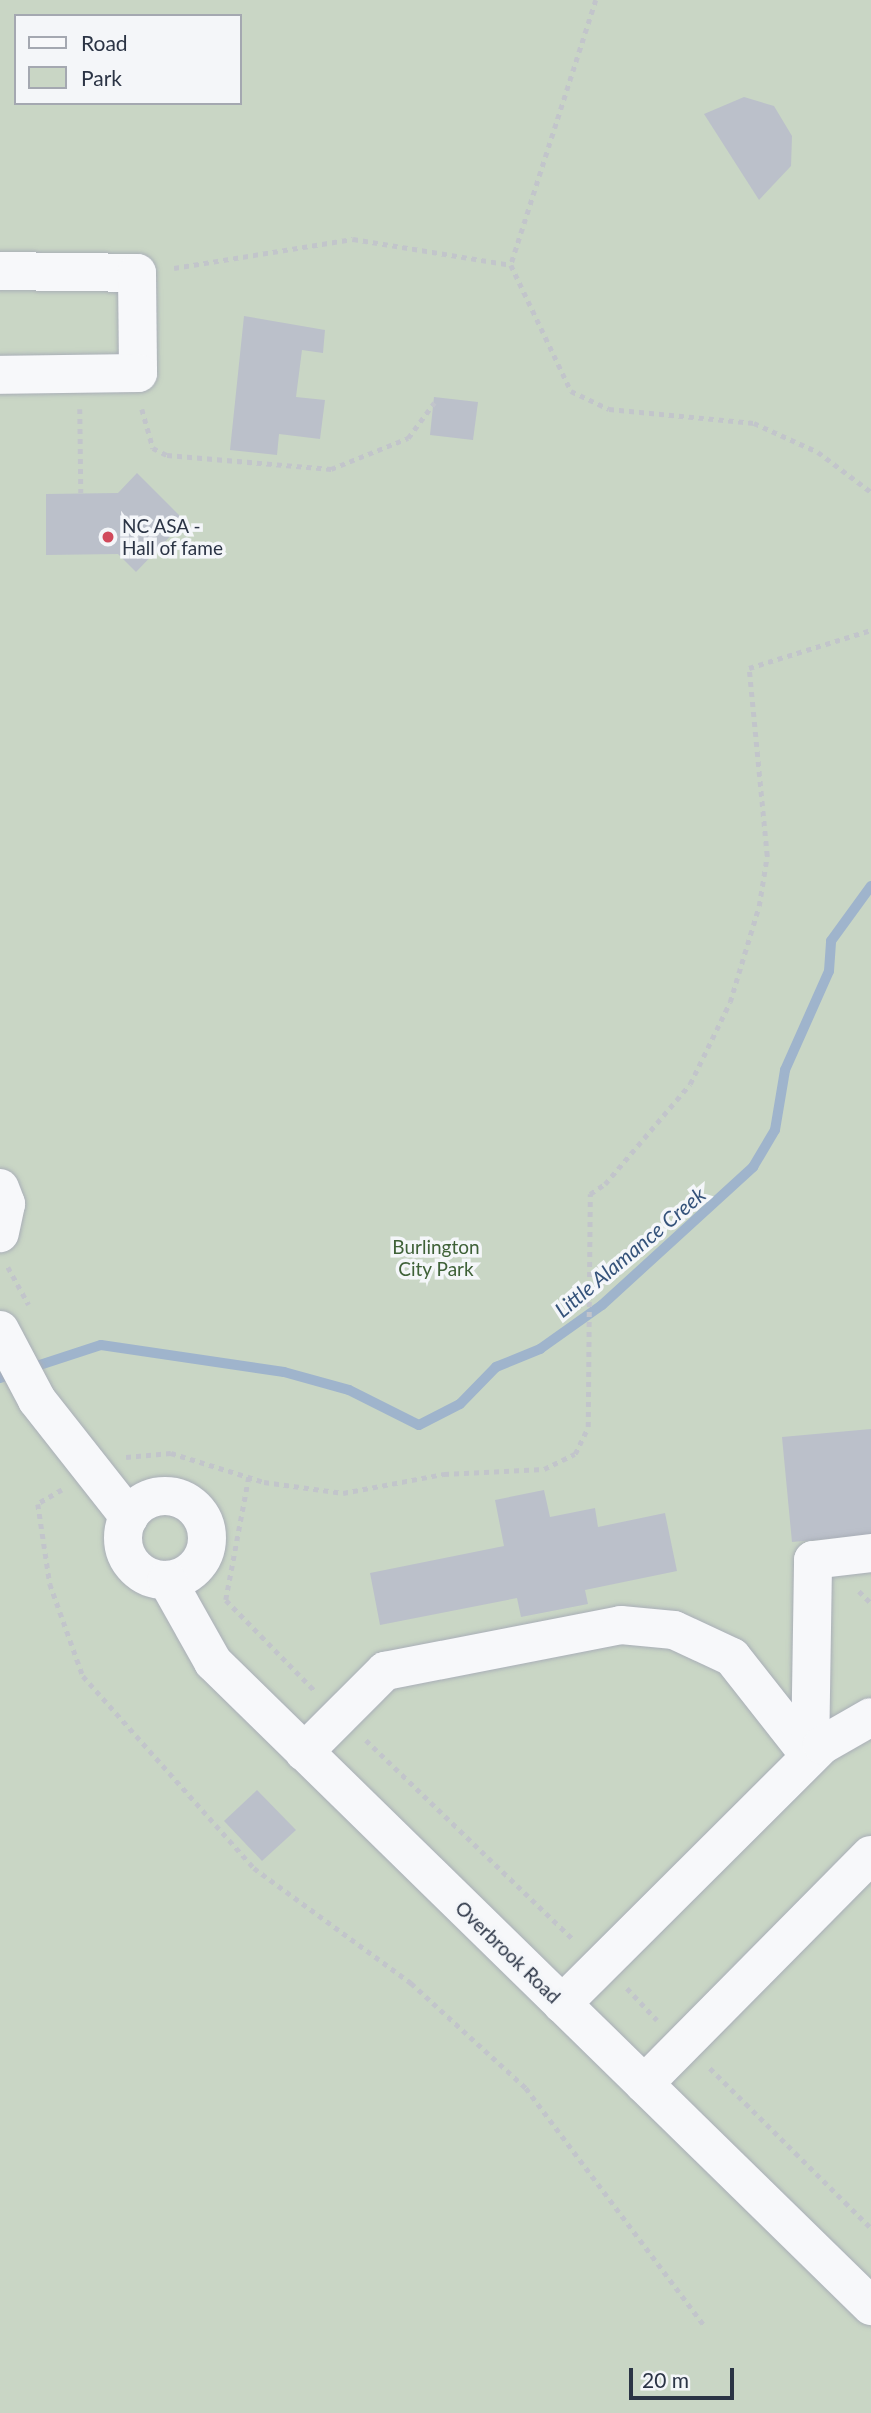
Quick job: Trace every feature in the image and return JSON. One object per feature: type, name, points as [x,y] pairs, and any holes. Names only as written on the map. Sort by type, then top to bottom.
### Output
[{"type":"street","points":[[0,271],[137,273],[138,373],[0,375]]},
{"type":"street","points":[[0,1188],[6,1204],[6,1243]]},
{"type":"street","points":[[0,1330],[37,1400],[90,1474],[129,1517]]},
{"type":"street","points":[[151,1498],[179,1498],[201,1516],[207,1529],[203,1558],[188,1574],[167,1580],[133,1565],[123,1542],[129,1517],[151,1498]]},
{"type":"street","points":[[810,1756],[813,1560],[871,1553]]},
{"type":"street","name":"Overbrook Road","points":[[167,1580],[212,1662],[871,2306]]},
{"type":"street","points":[[304,1752],[386,1671],[642,1626],[674,1630],[732,1657],[810,1756]]},
{"type":"street","points":[[562,2004],[810,1756],[871,1717]]},
{"type":"street","points":[[644,2084],[871,1855]]},
{"type":"path","points":[[596,3],[511,265],[571,391],[609,409],[754,424],[818,452],[871,492]]},
{"type":"path","points":[[166,269],[353,239],[511,265]]},
{"type":"path","points":[[79,373],[81,493]]},
{"type":"path","points":[[138,373],[143,430],[153,448],[167,455],[331,469],[408,438],[434,403]]},
{"type":"path","points":[[705,2326],[526,2088],[411,1983],[254,1868],[83,1676],[50,1584],[38,1504],[131,1454],[171,1453],[249,1477],[343,1493],[444,1474],[544,1469],[575,1454],[588,1427],[590,1194],[606,1184],[690,1084],[730,1002],[759,906],[768,856],[749,668],[871,630]]},
{"type":"path","points":[[6,1243],[5,1262],[37,1319]]},
{"type":"path","points":[[249,1477],[226,1600],[341,1716],[602,1964],[871,2228]]},
{"type":"green space","name":"Burlington City Park","points":[[0,0],[871,0],[871,2413],[0,2413]]},
{"type":"building","points":[[744,97],[774,106],[792,136],[791,166],[759,200],[704,114]]},
{"type":"building","points":[[244,316],[325,330],[323,353],[302,350],[296,397],[325,400],[320,439],[279,434],[277,455],[230,450]]},
{"type":"building","points":[[434,397],[478,402],[473,440],[430,435]]},
{"type":"building","name":"NC ASA - Hall of fame","points":[[137,473],[185,521],[136,572],[118,554],[46,555],[46,494],[118,493]]},
{"type":"building","points":[[871,1429],[871,1535],[792,1542],[782,1437]]},
{"type":"building","points":[[544,1490],[550,1517],[595,1508],[598,1527],[665,1513],[677,1571],[585,1590],[588,1604],[521,1617],[517,1598],[380,1625],[370,1573],[504,1546],[495,1500]]},
{"type":"building","points":[[257,1790],[296,1830],[262,1861],[224,1821]]},
{"type":"waterway","name":"Little Alamance Creek","points":[[0,1378],[101,1345],[284,1372],[349,1390],[419,1425],[460,1404],[496,1367],[540,1349],[602,1305],[753,1167],[775,1130],[785,1070],[829,971],[831,941],[871,886]]},
{"type":"place","name":"NC ASA - Hall of fame","points":[[108,537]]}]
